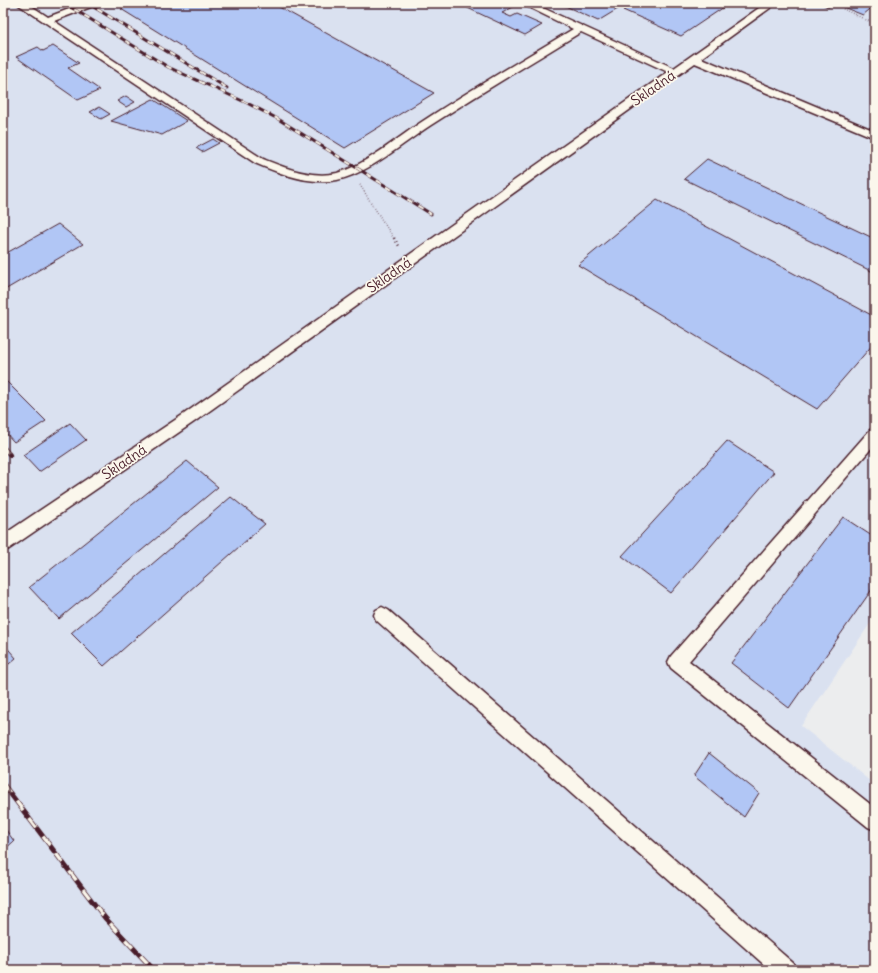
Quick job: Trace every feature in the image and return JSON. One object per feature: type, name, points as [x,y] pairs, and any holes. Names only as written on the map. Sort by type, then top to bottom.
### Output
[{"type":"lane","points":[[21,3],[259,161],[302,176],[324,178],[339,176],[358,168],[433,119],[579,29]]},
{"type":"lane","points":[[48,20],[93,3]]},
{"type":"lane","points":[[525,3],[675,72]]},
{"type":"lane","name":"Skladná","points":[[3,544],[189,418],[772,3]]},
{"type":"lane","points":[[694,59],[875,135]]},
{"type":"lane","points":[[875,434],[677,662],[875,820]]},
{"type":"lane","points":[[382,615],[786,970]]},
{"type":"path","points":[[828,3],[875,24]]},
{"type":"path","points":[[351,171],[403,253],[410,260]]},
{"type":"shaded area","points":[[3,3],[875,3],[875,616],[801,726],[875,785],[875,970],[3,970]]},
{"type":"building","points":[[135,3],[272,3],[434,93],[345,148],[121,9]]},
{"type":"building","points":[[457,3],[509,3],[515,6],[502,13],[511,17],[517,14],[542,25],[525,35]]},
{"type":"building","points":[[559,3],[613,3],[621,7],[598,21]]},
{"type":"building","points":[[635,3],[730,3],[681,36],[623,10]]},
{"type":"building","points":[[841,3],[875,3],[875,5],[863,15],[838,5]]},
{"type":"building","points":[[53,46],[79,63],[68,68],[100,90],[78,100],[16,57],[38,47],[43,51]]},
{"type":"building","points":[[126,96],[135,102],[126,107],[117,101]]},
{"type":"building","points":[[153,99],[187,121],[162,135],[111,121]]},
{"type":"building","points":[[99,107],[110,114],[101,119],[90,112]]},
{"type":"building","points":[[213,139],[219,143],[202,152],[196,148]]},
{"type":"building","points":[[707,159],[875,239],[875,273],[684,179]]},
{"type":"building","points":[[657,200],[875,317],[875,342],[817,409],[578,265]]},
{"type":"building","points":[[58,224],[83,244],[3,291],[3,255]]},
{"type":"building","points":[[3,378],[46,421],[14,442],[3,430]]},
{"type":"building","points":[[70,423],[86,440],[39,472],[23,455]]},
{"type":"building","points":[[727,441],[774,472],[671,593],[622,556]]},
{"type":"building","points":[[187,461],[218,487],[59,619],[29,587]]},
{"type":"building","points":[[231,497],[265,524],[104,666],[71,633]]},
{"type":"building","points":[[843,517],[875,538],[875,585],[789,708],[731,663]]},
{"type":"building","points":[[3,643],[16,658],[3,669]]},
{"type":"building","points":[[709,753],[759,793],[744,817],[694,776]]},
{"type":"building","points":[[3,826],[14,841],[3,851]]},
{"type":"railway","points":[[64,3],[168,67],[247,103],[278,119],[431,214]]},
{"type":"railway","points":[[87,3],[227,88]]},
{"type":"railway","points":[[3,447],[10,455]]},
{"type":"railway","points":[[3,784],[105,918],[154,970]]}]
